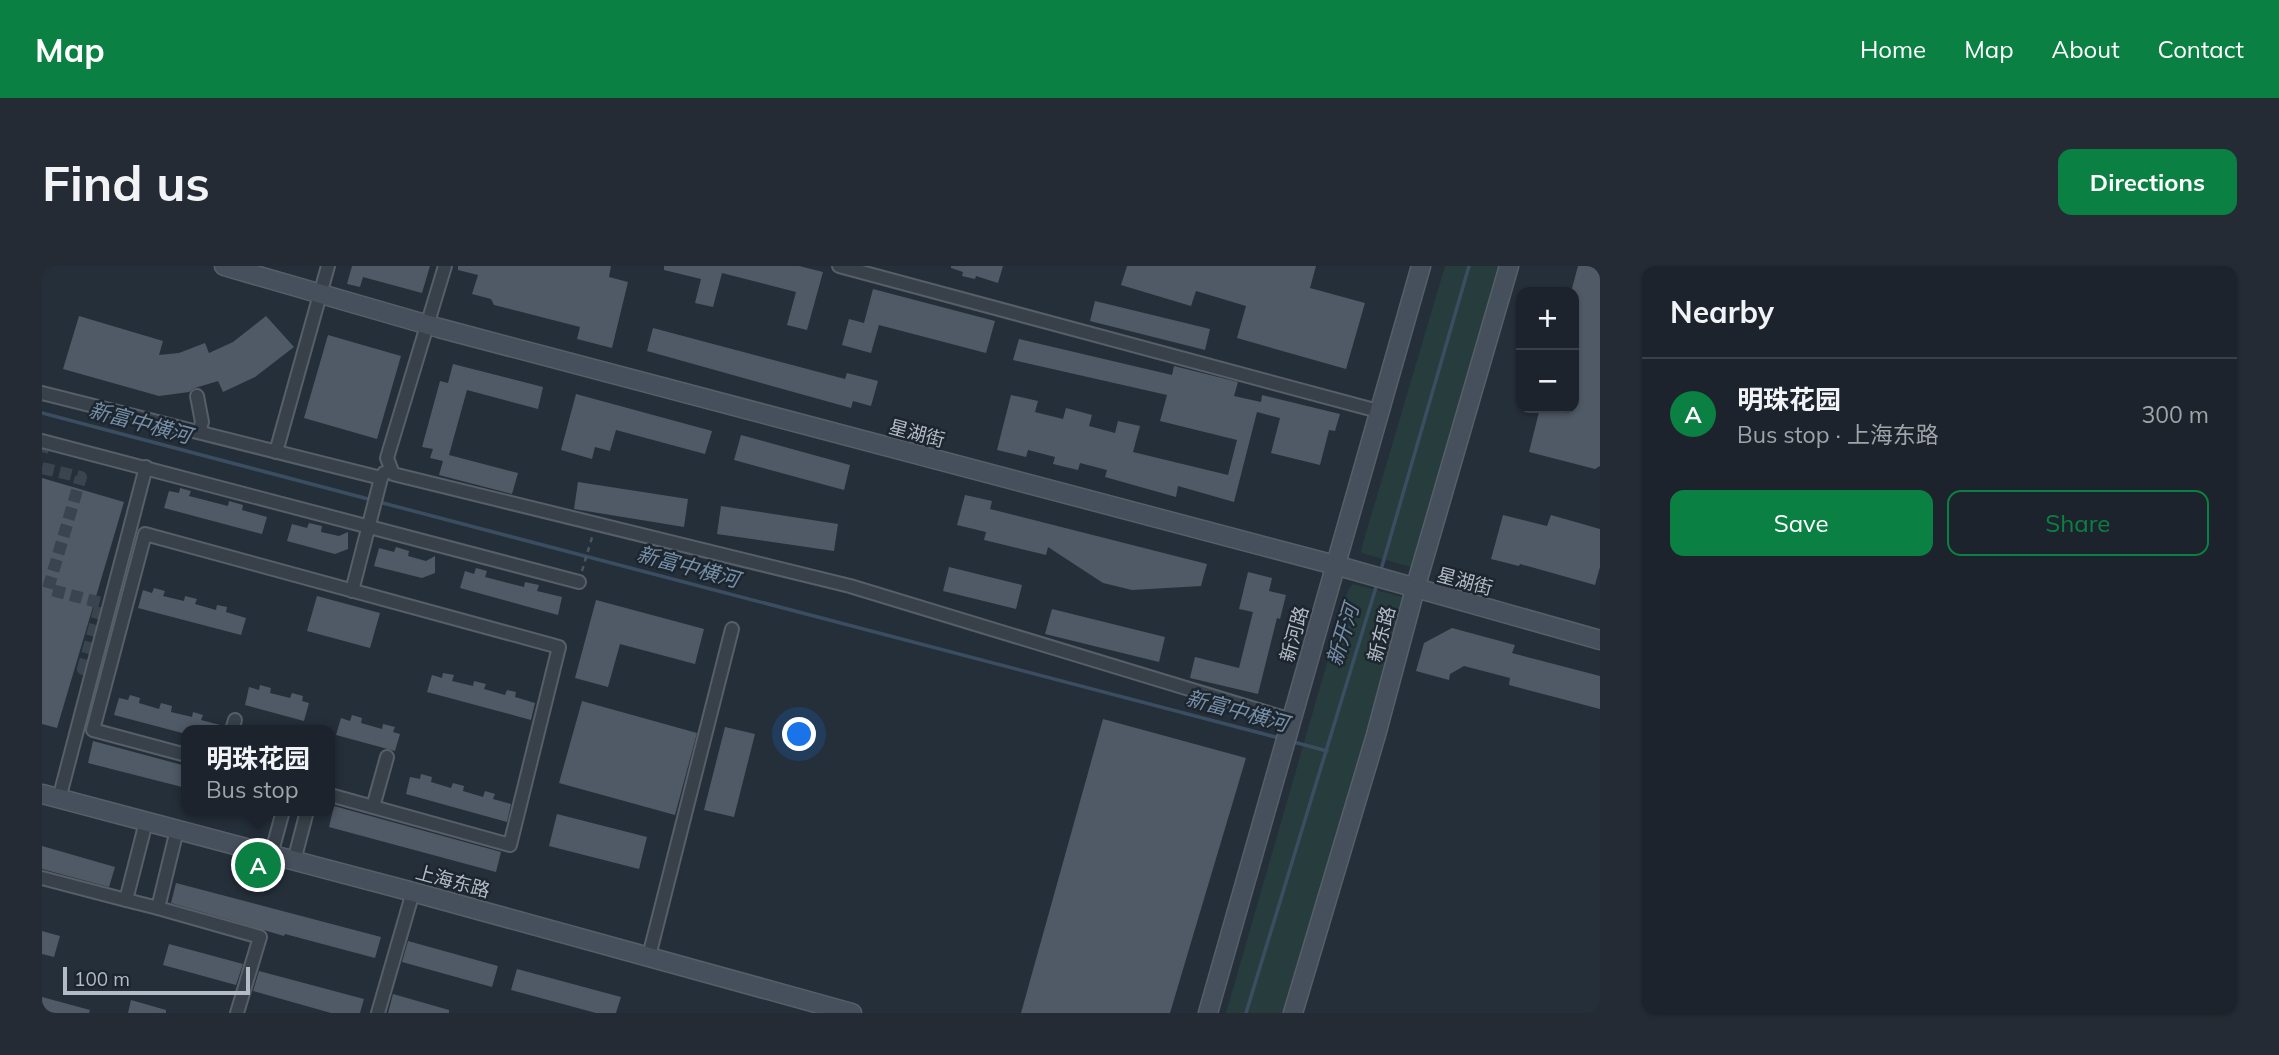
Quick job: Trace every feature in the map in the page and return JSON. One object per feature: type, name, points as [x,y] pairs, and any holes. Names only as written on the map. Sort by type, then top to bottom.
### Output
[{"type":"street","name":"星湖街","points":[[224,266],[428,325],[1335,565],[1600,640]]},
{"type":"street","points":[[276,452],[328,266]]},
{"type":"street","points":[[444,266],[387,458],[393,474],[850,586],[1287,734]]},
{"type":"street","points":[[839,266],[1378,411]]},
{"type":"street","name":"新河路","points":[[1208,1013],[1421,266]]},
{"type":"street","name":"新东路","points":[[1293,1013],[1376,735],[1415,589],[1509,266]]},
{"type":"street","points":[[42,393],[276,452],[379,482]]},
{"type":"street","points":[[197,396],[202,422],[200,432]]},
{"type":"street","points":[[42,441],[579,582]]},
{"type":"street","points":[[352,591],[379,482],[390,466]]},
{"type":"street","points":[[51,797],[146,467]]},
{"type":"street","points":[[181,754],[93,730],[145,534],[559,648],[510,845],[335,796]]},
{"type":"street","points":[[649,956],[732,629]]},
{"type":"street","points":[[373,807],[387,757]]},
{"type":"street","name":"上海东路","points":[[51,797],[413,892],[852,1013]]},
{"type":"street","points":[[271,855],[282,816]]},
{"type":"street","points":[[294,861],[306,816]]},
{"type":"street","points":[[126,900],[146,822]]},
{"type":"street","points":[[158,908],[177,830]]},
{"type":"street","points":[[42,878],[260,937],[237,1013]]},
{"type":"street","points":[[378,1013],[413,892]]},
{"type":"path","points":[[583,566],[589,544]]},
{"type":"green space","points":[[1445,266],[1499,266],[1414,565],[1411,567],[1362,553],[1361,550]]},
{"type":"green space","points":[[1353,584],[1402,597],[1405,602],[1285,1013],[1226,1013],[1348,590]]},
{"type":"building","points":[[352,266],[430,266],[422,293],[363,277],[360,287],[347,284]]},
{"type":"building","points":[[458,266],[611,266],[609,277],[628,282],[612,348],[577,339],[580,327],[494,305],[491,299],[472,294],[478,275],[458,270]]},
{"type":"building","points":[[664,266],[799,266],[823,272],[807,330],[787,325],[796,292],[722,273],[713,307],[695,303],[701,279],[664,270]]},
{"type":"building","points":[[951,266],[1003,266],[998,283],[976,276],[975,279],[962,276],[963,272]]},
{"type":"building","points":[[1127,266],[1316,266],[1310,288],[1365,303],[1346,369],[1237,338],[1246,306],[1196,291],[1191,306],[1121,285]]},
{"type":"building","points":[[1578,266],[1600,266],[1600,466],[1595,469],[1529,452],[1539,413],[1579,413],[1579,287],[1572,287]]},
{"type":"building","points":[[873,289],[995,321],[986,353],[879,325],[871,353],[842,345],[849,319],[864,323]]},
{"type":"building","points":[[1095,301],[1210,329],[1205,350],[1090,321]]},
{"type":"building","points":[[79,316],[163,341],[159,355],[179,353],[205,343],[209,353],[233,342],[266,316],[294,347],[255,377],[223,392],[218,381],[189,392],[159,396],[63,369]]},
{"type":"building","points":[[653,328],[845,379],[847,373],[878,381],[871,406],[853,401],[851,408],[647,351]]},
{"type":"building","points":[[328,335],[401,356],[377,439],[304,418]]},
{"type":"building","points":[[1019,339],[1172,375],[1174,366],[1238,382],[1234,396],[1261,402],[1262,395],[1340,414],[1335,431],[1329,430],[1320,465],[1271,453],[1280,418],[1257,412],[1234,502],[1178,486],[1176,497],[1105,477],[1107,470],[1080,463],[1078,470],[1053,464],[1055,457],[1028,450],[1026,457],[997,450],[1011,395],[1038,401],[1035,412],[1063,419],[1066,408],[1092,415],[1089,426],[1115,433],[1118,421],[1140,426],[1133,452],[1228,475],[1237,440],[1160,421],[1167,395],[1013,360]]},
{"type":"building","points":[[453,364],[543,387],[538,409],[467,390],[449,455],[518,473],[512,494],[439,475],[443,461],[430,458],[433,449],[422,447],[440,381],[448,383]]},
{"type":"building","points":[[576,394],[712,431],[705,454],[616,430],[610,451],[595,447],[592,459],[561,450]]},
{"type":"building","points":[[741,435],[850,465],[844,490],[734,460]]},
{"type":"building","points":[[42,478],[124,502],[57,728],[42,724]]},
{"type":"building","points":[[578,482],[688,499],[684,527],[574,509]]},
{"type":"building","points":[[180,488],[191,491],[189,496],[228,506],[229,501],[243,505],[242,510],[267,517],[262,534],[164,508],[169,491],[179,493]]},
{"type":"building","points":[[965,495],[992,501],[990,509],[1207,564],[1201,586],[1132,590],[1103,583],[1048,547],[1046,555],[984,540],[986,532],[957,525]]},
{"type":"building","points":[[721,506],[838,524],[834,551],[717,534]]},
{"type":"building","points":[[1503,515],[1547,526],[1551,515],[1600,529],[1600,567],[1595,585],[1520,564],[1519,566],[1491,559]]},
{"type":"building","points":[[309,523],[322,526],[321,532],[339,536],[348,532],[348,549],[335,554],[287,541],[292,524],[307,528]]},
{"type":"building","points":[[396,547],[409,551],[408,556],[426,561],[435,556],[435,573],[422,578],[374,566],[379,548],[394,552]]},
{"type":"building","points":[[949,567],[1022,585],[1016,609],[943,591]]},
{"type":"building","points":[[476,568],[487,571],[485,577],[524,587],[525,582],[539,585],[537,591],[562,597],[558,615],[460,588],[465,571],[474,574]]},
{"type":"building","points":[[1248,572],[1272,578],[1269,591],[1286,595],[1280,619],[1277,618],[1258,694],[1190,678],[1195,657],[1239,668],[1253,612],[1239,609]]},
{"type":"building","points":[[154,588],[165,591],[163,596],[184,601],[185,596],[197,599],[195,604],[216,610],[217,605],[227,607],[226,612],[246,618],[241,635],[138,608],[143,590],[152,593]]},
{"type":"building","points":[[317,596],[380,613],[370,648],[307,631]]},
{"type":"building","points":[[596,600],[704,629],[695,664],[620,644],[608,687],[575,678]]},
{"type":"building","points":[[1052,609],[1165,637],[1159,662],[1045,634]]},
{"type":"building","points":[[1452,628],[1515,645],[1512,653],[1600,676],[1600,709],[1509,685],[1510,678],[1464,666],[1450,674],[1449,680],[1416,671],[1424,643]]},
{"type":"building","points":[[443,673],[454,675],[452,681],[473,686],[474,681],[486,684],[484,689],[505,695],[507,690],[516,692],[515,697],[535,703],[531,720],[427,692],[432,675],[442,678]]},
{"type":"building","points":[[260,685],[271,688],[270,693],[290,698],[292,693],[303,696],[302,701],[309,703],[304,721],[245,705],[249,687],[259,690]]},
{"type":"building","points":[[130,695],[140,698],[139,703],[159,709],[161,703],[172,706],[171,712],[192,717],[193,712],[203,715],[201,720],[220,725],[181,725],[181,733],[114,715],[119,698],[128,700]]},
{"type":"building","points":[[582,701],[697,733],[675,815],[559,783]]},
{"type":"building","points":[[352,715],[362,718],[361,723],[382,729],[383,724],[395,727],[393,732],[400,734],[395,751],[336,735],[341,718],[350,721]]},
{"type":"building","points":[[1103,719],[1246,758],[1170,1013],[1021,1013]]},
{"type":"building","points":[[725,727],[755,734],[734,817],[704,810]]},
{"type":"building","points":[[93,741],[181,765],[181,787],[88,763]]},
{"type":"building","points":[[421,774],[432,777],[431,782],[451,788],[453,783],[464,786],[463,791],[483,797],[485,791],[495,794],[493,799],[511,804],[507,822],[406,794],[410,777],[420,779]]},
{"type":"building","points":[[335,806],[501,852],[496,872],[329,827],[332,816],[335,816]]},
{"type":"building","points":[[557,814],[647,837],[639,869],[549,846]]},
{"type":"building","points":[[42,846],[115,867],[109,887],[42,869]]},
{"type":"building","points":[[176,883],[381,937],[375,958],[285,934],[284,936],[171,903]]},
{"type":"building","points":[[42,931],[60,936],[54,957],[42,954]]},
{"type":"building","points":[[408,941],[498,966],[492,987],[402,962]]},
{"type":"building","points":[[169,944],[243,964],[236,985],[163,965]]},
{"type":"building","points":[[517,969],[621,997],[616,1013],[596,1013],[511,990]]},
{"type":"building","points":[[259,971],[364,999],[360,1013],[331,1013],[253,991]]},
{"type":"building","points":[[393,994],[449,1010],[449,1013],[388,1013]]},
{"type":"building","points":[[42,997],[90,1010],[89,1013],[42,1013]]},
{"type":"building","points":[[131,1000],[166,1010],[166,1013],[128,1013]]},
{"type":"waterway","name":"新开河","points":[[1380,573],[1469,266]]},
{"type":"waterway","name":"新富中横河","points":[[42,413],[372,500]]},
{"type":"waterway","name":"新富中横河","points":[[379,502],[1279,738]]},
{"type":"waterway","name":"新开河","points":[[1246,1013],[1377,584]]},
{"type":"waterway","name":"新富中横河","points":[[1290,741],[1327,751]]},
{"type":"tunnel","points":[[42,452],[45,442]]},
{"type":"tunnel","points":[[42,468],[81,477],[48,589],[101,603],[83,669],[93,671]]},
{"type":"place","name":"明珠花园","points":[[258,865]]}]
